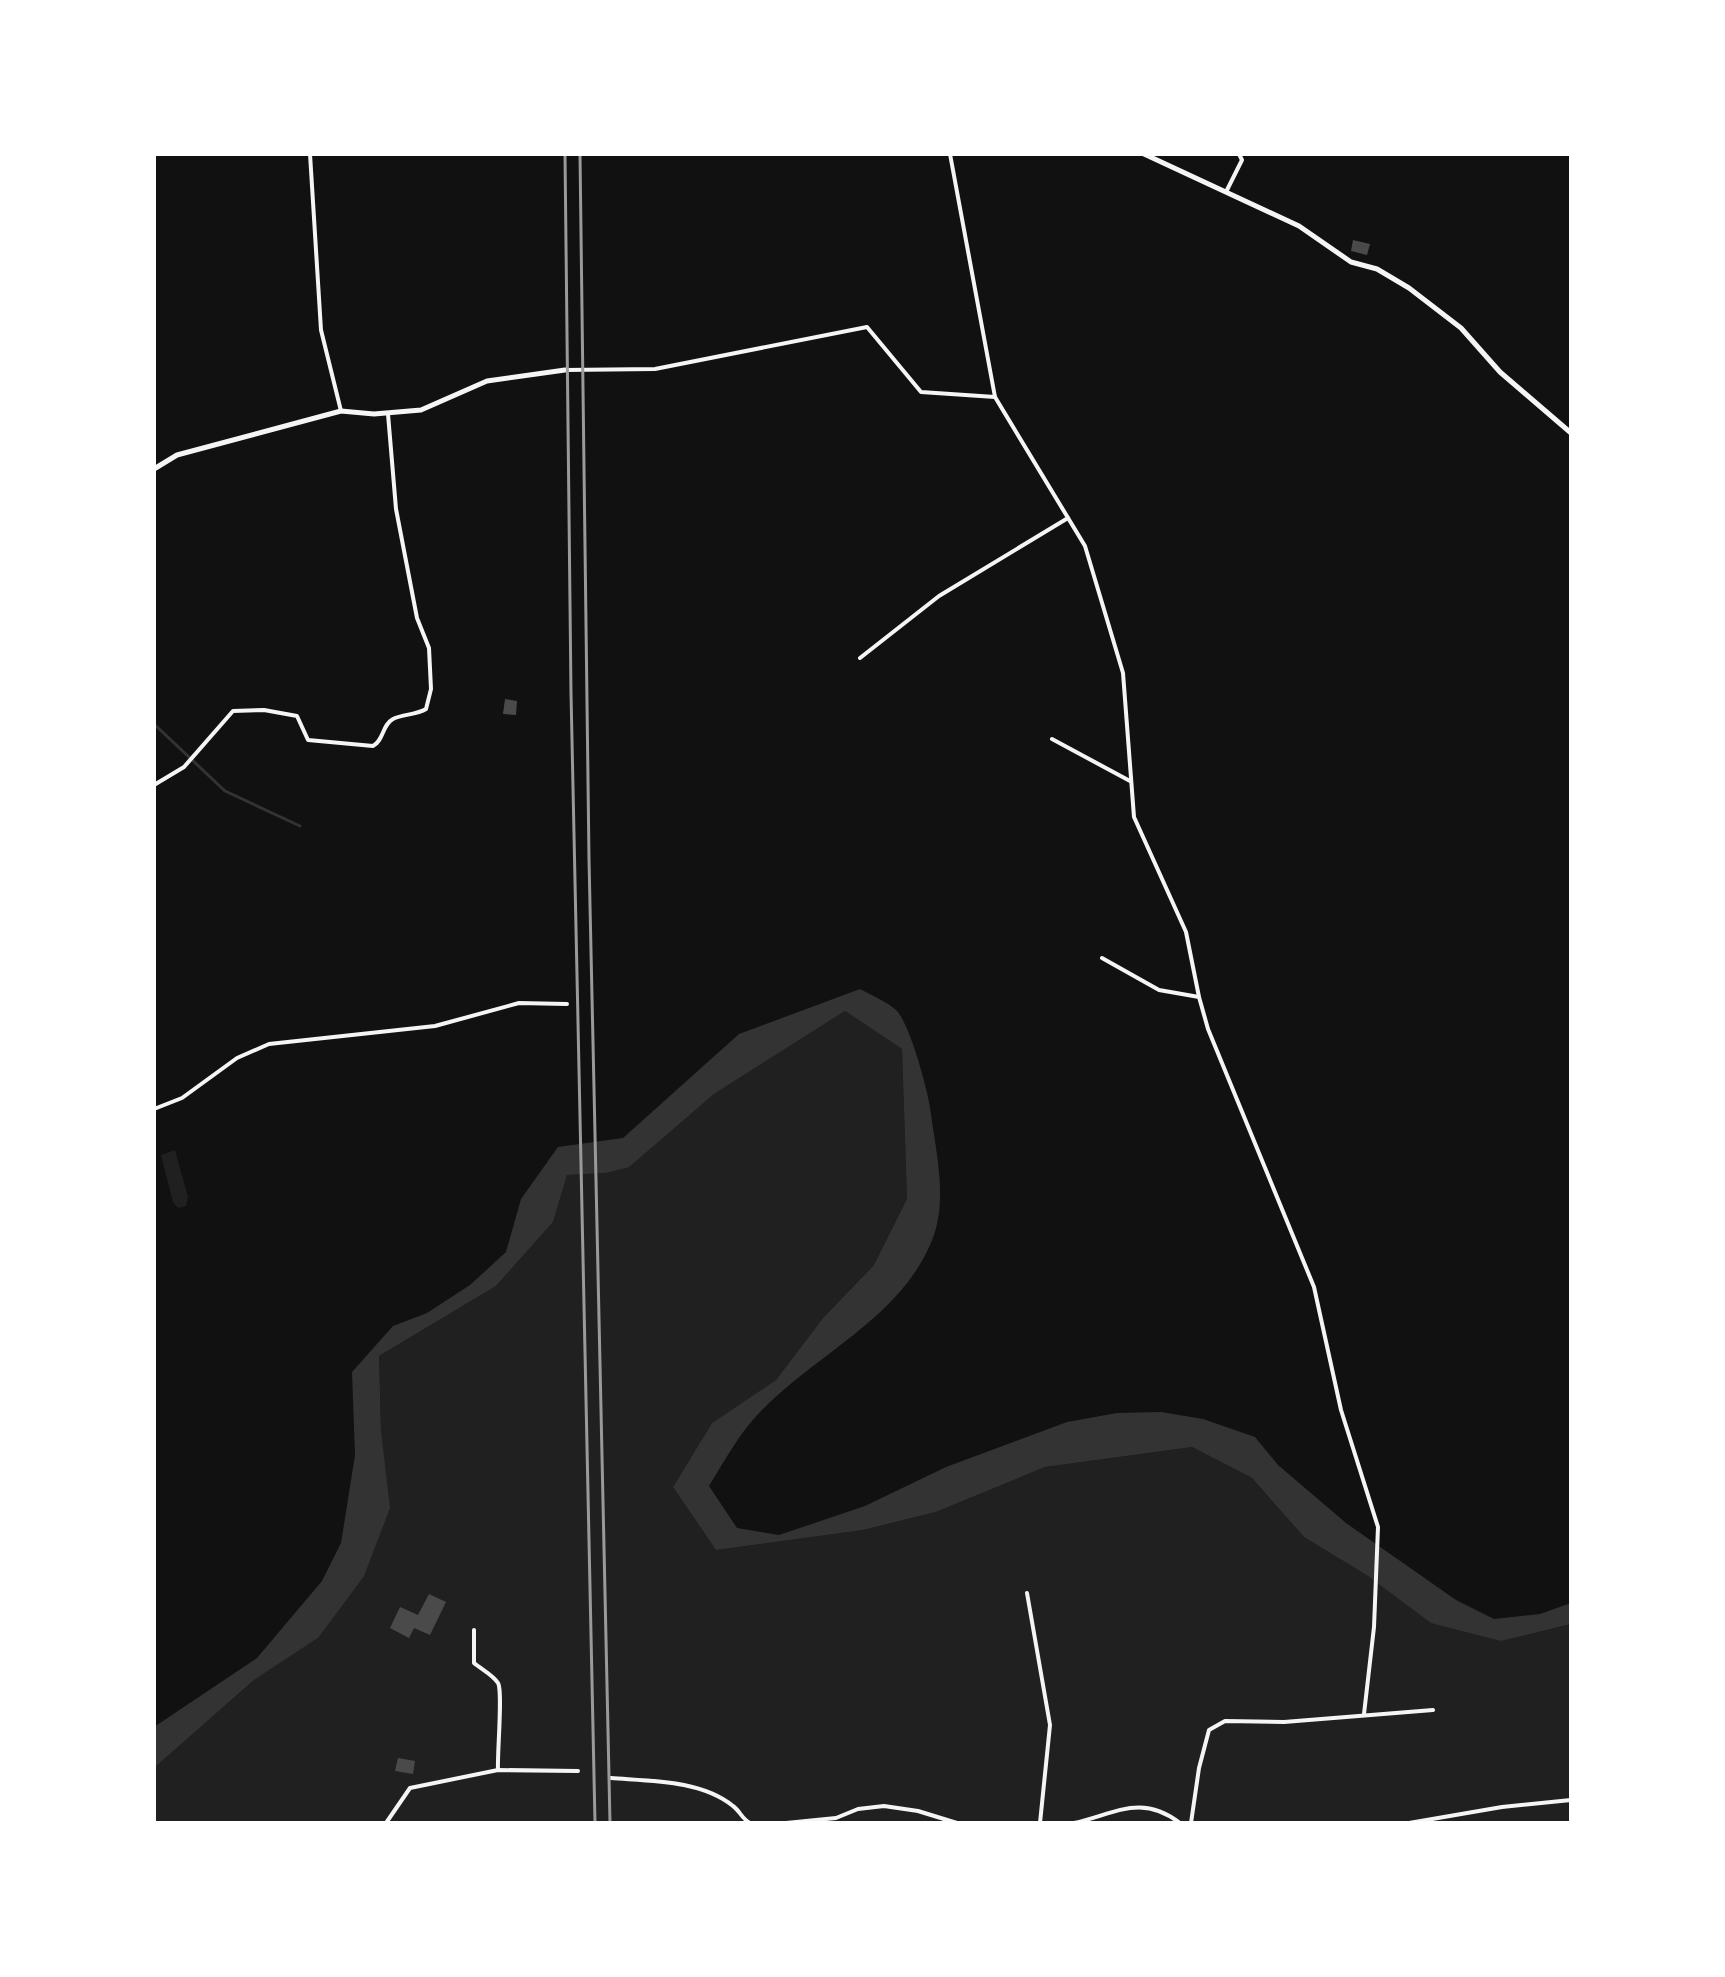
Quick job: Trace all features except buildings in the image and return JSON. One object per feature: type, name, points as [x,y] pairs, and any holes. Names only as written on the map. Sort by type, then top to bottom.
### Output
[{"type":"street","points":[[310,154],[321,330],[341,411]]},
{"type":"street","points":[[950,154],[995,397],[1085,546],[1123,673],[1134,817],[1186,932],[1208,1029],[1314,1287],[1341,1410],[1378,1527],[1374,1627],[1364,1714]]},
{"type":"street","points":[[1144,154],[1299,226],[1351,262],[1377,269],[1409,288],[1461,328],[1500,372],[1571,433]]},
{"type":"street","points":[[1226,192],[1242,160],[1239,154]]},
{"type":"street","points":[[154,469],[177,455],[341,411],[388,413],[421,410],[487,381],[565,370],[655,369],[867,327],[921,392],[995,397]]},
{"type":"street","points":[[154,785],[187,763],[233,711],[282,712],[297,716],[308,740],[373,746],[379,742],[388,723],[395,718],[426,709],[431,689],[429,648],[417,618],[396,509],[388,413]]},
{"type":"street","points":[[860,658],[939,596],[1068,518]]},
{"type":"street","points":[[1052,739],[1132,782]]},
{"type":"street","points":[[1102,958],[1159,990],[1199,997]]},
{"type":"street","points":[[154,1109],[182,1098],[237,1058],[269,1044],[435,1026],[519,1003],[567,1004]]},
{"type":"street","points":[[1027,1593],[1050,1725],[1040,1823]]},
{"type":"street","points":[[474,1630],[474,1663],[497,1681],[502,1694],[497,1726],[498,1770]]},
{"type":"street","points":[[1191,1823],[1199,1768],[1209,1730],[1219,1724],[1433,1710]]},
{"type":"street","points":[[386,1823],[410,1788],[498,1770],[578,1771]]},
{"type":"street","points":[[611,1778],[678,1784],[710,1794],[734,1806],[750,1823]]},
{"type":"street","points":[[1409,1823],[1502,1807],[1571,1800]]},
{"type":"street","points":[[786,1823],[836,1818],[858,1809],[884,1806],[918,1811],[957,1823]]},
{"type":"street","points":[[1074,1823],[1123,1808],[1159,1808],[1180,1823]]},
{"type":"shaded area","points":[[860,989],[897,1011],[913,1044],[923,1076],[938,1159],[938,1220],[921,1263],[903,1288],[882,1311],[784,1390],[753,1419],[733,1447],[709,1486],[737,1528],[779,1535],[865,1506],[946,1467],[1067,1422],[1117,1413],[1161,1412],[1203,1419],[1255,1437],[1278,1465],[1346,1523],[1456,1600],[1494,1619],[1540,1614],[1571,1603],[1571,1624],[1501,1641],[1431,1623],[1368,1576],[1304,1537],[1252,1478],[1192,1447],[1045,1467],[936,1512],[863,1530],[716,1550],[673,1487],[712,1423],[776,1380],[823,1318],[874,1265],[907,1199],[902,1049],[845,1011],[714,1094],[629,1167],[606,1173],[567,1175],[553,1222],[496,1286],[379,1356],[381,1431],[390,1508],[364,1576],[318,1638],[254,1680],[154,1768],[154,1727],[257,1658],[322,1581],[341,1543],[355,1455],[352,1372],[393,1326],[427,1313],[470,1285],[506,1252],[521,1199],[558,1147],[623,1138],[739,1034]]},
{"type":"shaded area","points":[[845,1011],[902,1049],[907,1199],[874,1265],[823,1318],[776,1380],[712,1423],[673,1487],[716,1550],[863,1530],[936,1512],[1045,1467],[1192,1447],[1252,1478],[1304,1537],[1368,1576],[1501,1641],[1571,1624],[1571,1823],[154,1823],[154,1768],[254,1680],[318,1638],[381,1431],[379,1356],[496,1286],[553,1222],[567,1175],[606,1173],[629,1166],[714,1094]]},
{"type":"shaded area","points":[[175,1150],[188,1197],[186,1206],[178,1208],[173,1202],[161,1155]]},
{"type":"waterway","points":[[154,724],[225,791],[300,826]]},
{"type":"railway","points":[[565,154],[571,693],[595,1823]]},
{"type":"railway","points":[[580,154],[589,859],[610,1823]]}]
